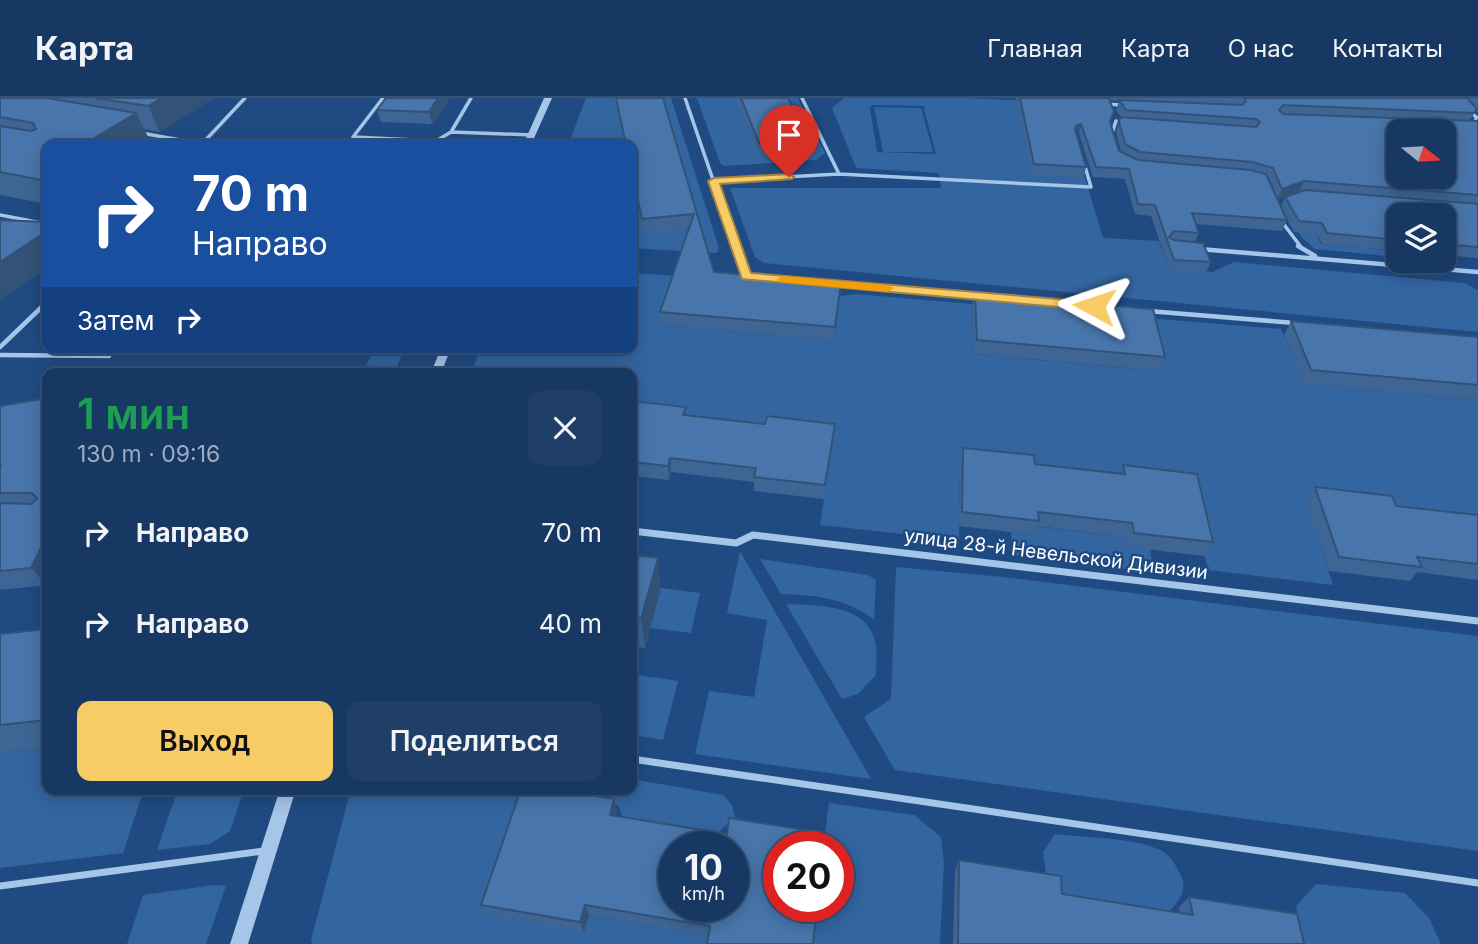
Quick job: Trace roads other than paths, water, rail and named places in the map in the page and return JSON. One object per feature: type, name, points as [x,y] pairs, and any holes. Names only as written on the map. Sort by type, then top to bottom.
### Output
[{"type":"street","points":[[530,140],[548,98]]},
{"type":"street","name":"улица 28-й Невельской Дивизии","points":[[637,532],[736,543],[753,535],[767,536],[1478,621]]},
{"type":"street","points":[[239,944],[286,795]]},
{"type":"lane","points":[[206,140],[245,98]]},
{"type":"lane","points":[[383,98],[353,137],[415,140]]},
{"type":"lane","points":[[438,140],[451,132],[471,98]]},
{"type":"lane","points":[[685,98],[746,276],[760,277]]},
{"type":"lane","points":[[802,98],[839,174]]},
{"type":"lane","points":[[1093,98],[1110,105],[1135,106]]},
{"type":"lane","points":[[1110,105],[1116,121],[1122,124]]},
{"type":"lane","points":[[1459,127],[1471,127],[1477,118],[1468,108]]},
{"type":"lane","points":[[1115,144],[1111,131],[1116,121]]},
{"type":"lane","points":[[135,132],[180,140]]},
{"type":"lane","points":[[451,132],[532,135]]},
{"type":"lane","points":[[714,181],[839,174],[1091,187],[1084,162]]},
{"type":"lane","points":[[0,215],[42,223]]},
{"type":"lane","points":[[1280,216],[1289,238],[1301,249],[1321,259]]},
{"type":"lane","points":[[1198,249],[1478,272]]},
{"type":"lane","points":[[829,283],[994,298]]},
{"type":"lane","points":[[0,347],[42,307]]},
{"type":"lane","points":[[1143,310],[1305,324]]},
{"type":"lane","points":[[0,355],[109,356]]},
{"type":"lane","points":[[637,760],[1478,883]]},
{"type":"lane","points":[[0,886],[269,850]]}]
